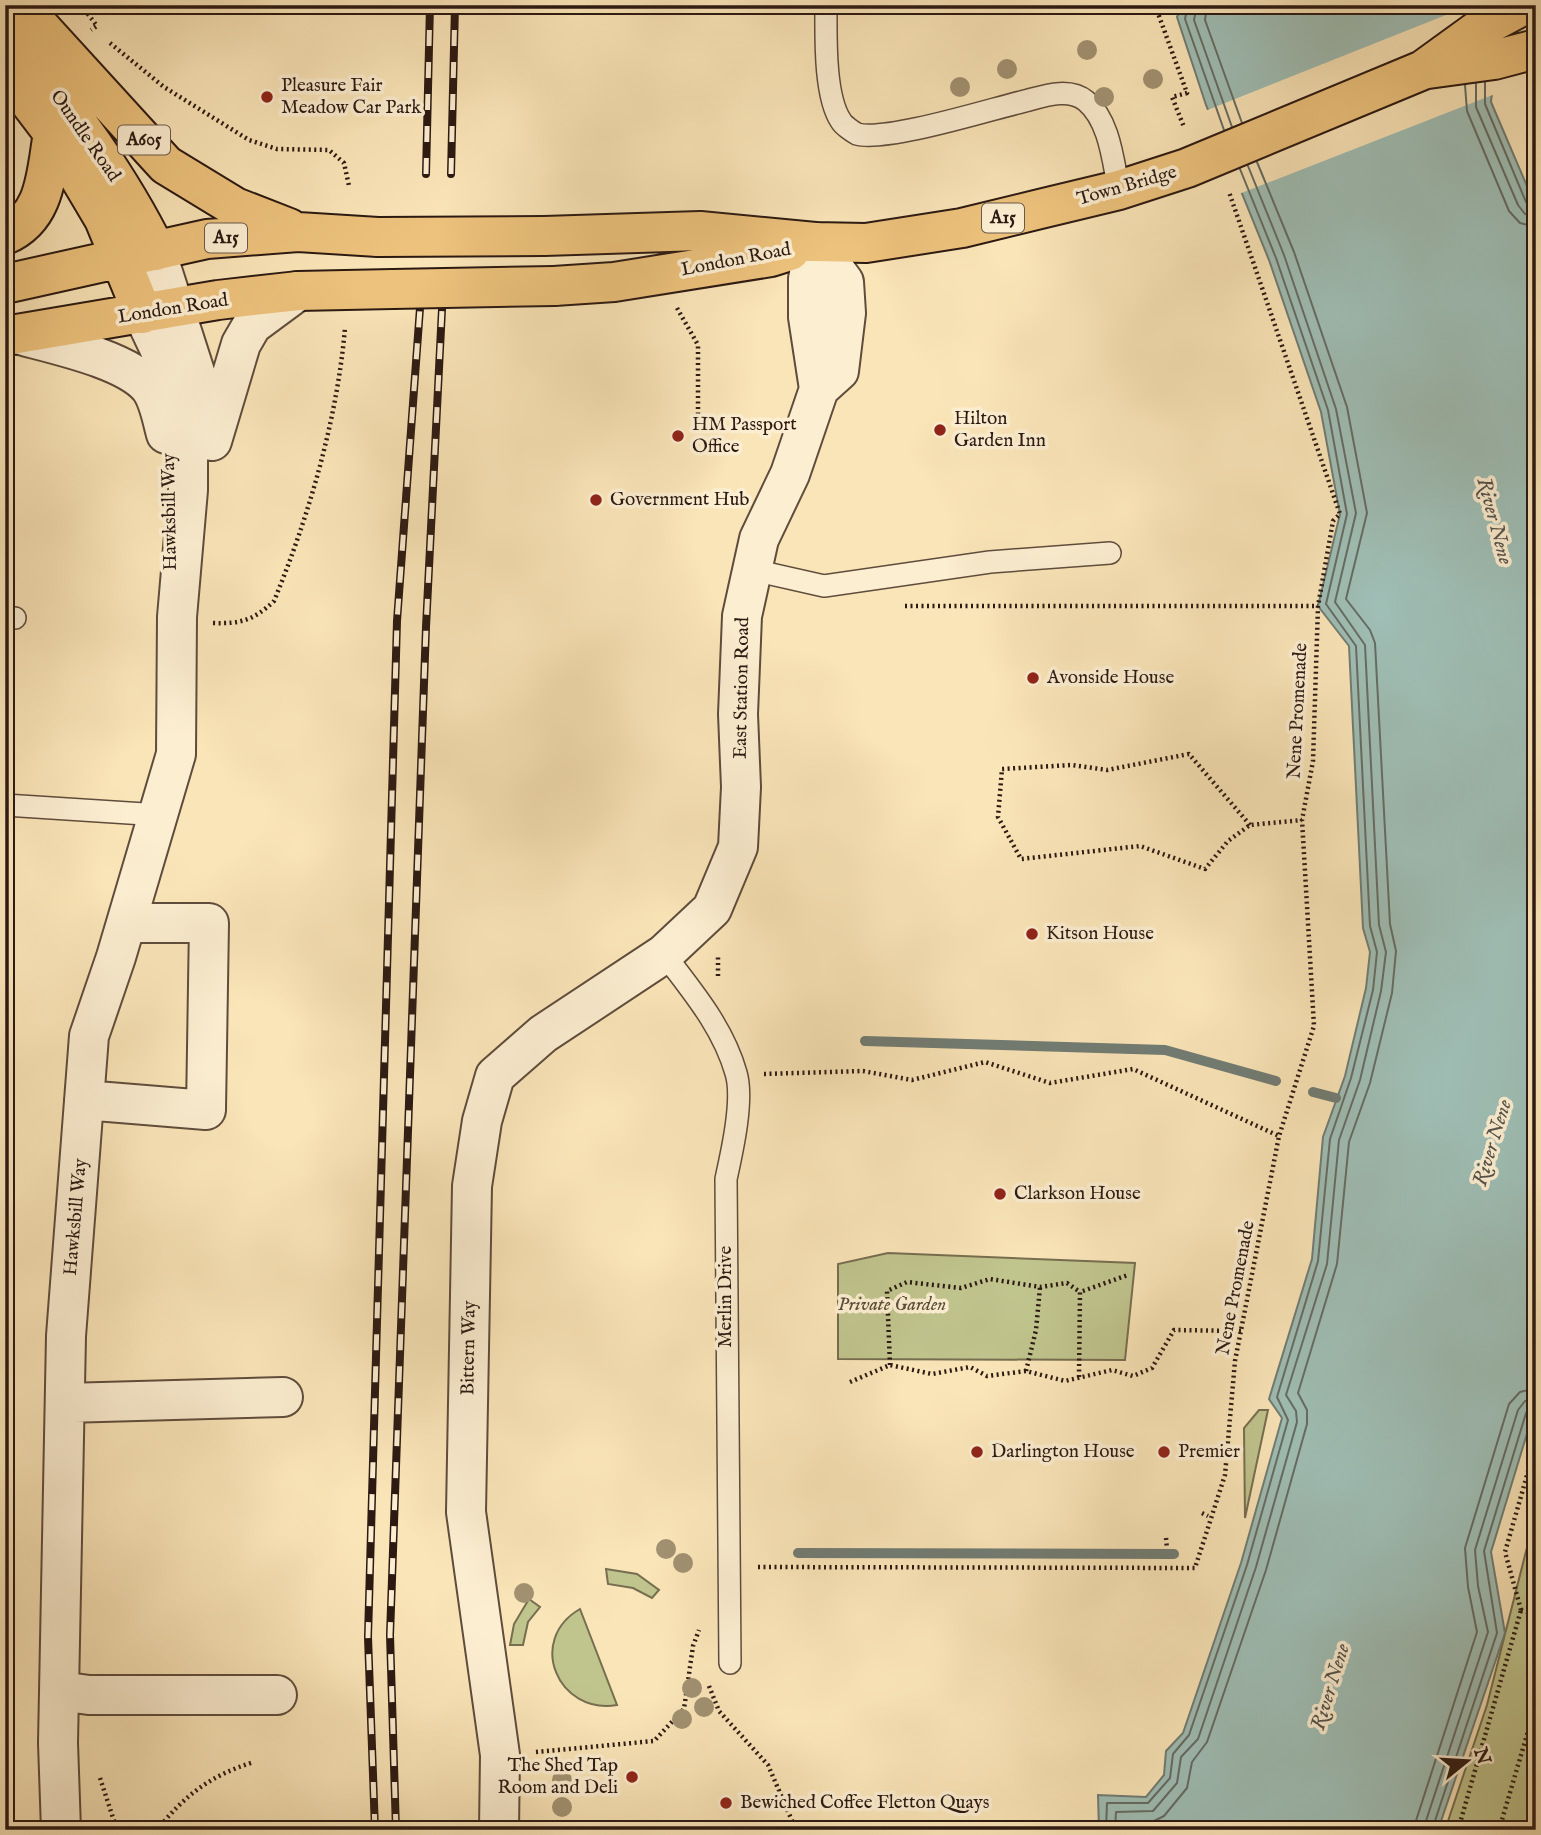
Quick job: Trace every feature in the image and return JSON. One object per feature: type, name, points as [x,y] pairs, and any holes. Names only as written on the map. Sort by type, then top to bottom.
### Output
[{"type":"main road","name":"Oundle Road","points":[[20,5],[166,165],[236,207],[298,232]]},
{"type":"main road","name":"A15","points":[[1488,44],[1524,5]]},
{"type":"main road","name":"Oundle Road","points":[[5,27],[82,128],[136,212],[138,255]]},
{"type":"main road","name":"Town Bridge","points":[[815,242],[866,243],[961,228],[1119,190],[1188,168],[1488,44]]},
{"type":"main road","name":"A15","points":[[1488,44],[1536,49]]},
{"type":"main road","name":"Oundle Road","points":[[5,70],[53,133],[104,219],[138,255]]},
{"type":"main road","name":"Oundle Road","points":[[5,235],[15,231],[41,201],[53,133]]},
{"type":"main road","name":"London Road","points":[[138,255],[207,239],[298,232],[378,237],[700,231],[815,242]]},
{"type":"main road","name":"London Road","points":[[11,335],[298,291],[554,286],[614,282],[771,257],[815,242]]},
{"type":"main road","points":[[5,284],[138,255]]},
{"type":"street","name":"East Station Road","points":[[664,954],[712,909],[738,847],[741,787],[738,714],[742,616],[760,539],[790,474],[819,389],[808,317],[808,279],[815,242]]},
{"type":"street","name":"Hawksbill Way","points":[[138,255],[159,311],[200,385],[212,441]]},
{"type":"street","name":"Hawksbill Way","points":[[195,620],[191,592],[212,441],[242,344],[252,325],[298,291]]},
{"type":"street","name":"Hawksbill Way","points":[[61,1830],[58,1743],[66,1336],[89,1036],[160,815],[176,754],[195,620],[188,490],[188,430],[170,371],[159,311]]},
{"type":"street","name":"Hawksbill Way","points":[[11,335],[92,355],[137,377],[151,389],[172,453],[167,547],[195,620]]},
{"type":"street","points":[[85,1100],[206,1110],[209,923],[126,923]]},
{"type":"street","name":"Bittern Way","points":[[499,1830],[500,1755],[466,1512],[472,1186],[482,1121],[495,1076],[543,1034],[664,954]]},
{"type":"street","points":[[65,1403],[283,1397]]},
{"type":"street","points":[[60,1691],[89,1695],[277,1695]]},
{"type":"lane","points":[[826,5],[826,46],[833,102],[841,122],[856,134],[874,135],[942,122],[1041,97],[1071,93],[1087,102],[1102,124],[1119,190]]},
{"type":"lane","points":[[753,570],[824,586],[990,562],[1110,554]]},
{"type":"lane","points":[[5,805],[160,815]]},
{"type":"lane","name":"Merlin Drive","points":[[664,954],[713,1018],[737,1075],[735,1137],[726,1179],[730,1663]]},
{"type":"path","points":[[1155,5],[1187,93],[1172,97],[1184,127]]},
{"type":"path","points":[[103,37],[164,87],[249,140],[277,149],[329,150],[344,163],[349,186]]},
{"type":"path","name":"Nene Promenade","points":[[729,1566],[1195,1568],[1225,1475],[1235,1362],[1279,1136],[1314,1026],[1301,820],[1312,761],[1318,606],[1333,521],[1340,514],[1229,192]]},
{"type":"path","points":[[675,304],[698,345],[698,419],[692,419]]},
{"type":"path","points":[[195,620],[242,624],[259,616],[274,601],[315,480],[341,374],[345,327]]},
{"type":"path","points":[[900,606],[1318,606]]},
{"type":"path","points":[[1250,825],[1189,754],[1107,770],[1072,765],[1002,769],[998,817],[1021,859],[1140,846],[1205,869],[1228,841],[1250,825],[1301,820]]},
{"type":"path","points":[[737,1075],[863,1071],[912,1080],[985,1062],[1050,1083],[1133,1069],[1279,1136]]},
{"type":"path","points":[[1080,1292],[1128,1275]]},
{"type":"path","points":[[890,1365],[887,1291],[907,1282],[961,1288],[990,1279],[1040,1287],[1067,1283],[1080,1292]]},
{"type":"path","points":[[1026,1371],[1036,1330],[1040,1287]]},
{"type":"path","points":[[1079,1377],[1080,1292]]},
{"type":"path","points":[[850,1382],[890,1365],[932,1374],[970,1367],[987,1376],[1026,1371],[1065,1381],[1112,1370],[1133,1376],[1152,1368],[1174,1330],[1241,1331]]},
{"type":"path","points":[[1458,1830],[1521,1610],[1505,1552],[1536,1444]]},
{"type":"path","points":[[1166,1538],[1167,1549]]},
{"type":"path","points":[[1521,1610],[1536,1615]]},
{"type":"path","points":[[500,1755],[654,1741],[684,1709],[693,1646],[702,1624]]},
{"type":"path","points":[[693,1646],[698,1658]]},
{"type":"path","points":[[709,1685],[719,1711],[768,1765],[796,1830]]},
{"type":"path","points":[[1499,1830],[1536,1704]]},
{"type":"path","points":[[157,1830],[193,1791],[223,1771],[254,1762]]},
{"type":"green space","name":"Private Garden","points":[[888,1253],[1135,1263],[1125,1360],[838,1359],[838,1264]]},
{"type":"green space","points":[[1259,1410],[1268,1410],[1245,1518],[1244,1428]]},
{"type":"green space","points":[[1536,1512],[1536,1830],[1445,1830],[1487,1705]]},
{"type":"green space","points":[[606,1569],[637,1574],[659,1590],[652,1598],[633,1588],[608,1584]]},
{"type":"green space","points":[[529,1599],[540,1607],[528,1622],[523,1645],[510,1645],[514,1624]]},
{"type":"green space","points":[[580,1609],[617,1705],[596,1705],[579,1699],[565,1687],[556,1672],[552,1656],[555,1638],[564,1622]]},
{"type":"water","name":"River Nene","points":[[1182,5],[1461,5],[1493,83],[1491,102],[1536,207],[1536,1404],[1491,1552],[1505,1633],[1438,1830],[1099,1830],[1098,1795],[1146,1797],[1164,1775],[1166,1751],[1183,1733],[1241,1563],[1282,1418],[1269,1399],[1312,1259],[1323,1137],[1345,1076],[1366,988],[1370,952],[1363,928],[1349,646],[1318,606],[1340,514],[1321,412],[1269,260],[1206,105],[1177,17]]},
{"type":"pier","points":[[1466,7],[1496,82],[1495,94],[1239,194],[1205,111]]},
{"type":"waterway","points":[[865,1041],[1165,1050],[1276,1081]]},
{"type":"waterway","points":[[1313,1092],[1336,1098]]},
{"type":"waterway","points":[[798,1553],[1174,1554]]},
{"type":"railway","points":[[426,174],[430,5]]},
{"type":"railway","points":[[451,174],[455,5]]},
{"type":"railway","points":[[375,1830],[368,1637],[397,621],[420,308]]},
{"type":"railway","points":[[396,1830],[390,1635],[426,627],[442,309]]},
{"type":"place","name":"Pleasure Fair Meadow Car Park","points":[[267,97]]},
{"type":"place","name":"Hilton Garden Inn","points":[[940,430]]},
{"type":"place","name":"HM Passport Office","points":[[678,436]]},
{"type":"place","name":"Government Hub","points":[[596,500]]},
{"type":"place","name":"Avonside House","points":[[1033,678]]},
{"type":"place","name":"Kitson House","points":[[1032,934]]},
{"type":"place","name":"Clarkson House","points":[[1000,1194]]},
{"type":"place","name":"Darlington House","points":[[977,1452]]},
{"type":"place","name":"Premier","points":[[1164,1452]]},
{"type":"place","name":"The Shed Tap Room and Deli","points":[[632,1777]]},
{"type":"place","name":"Bewiched Coffee Fletton Quays","points":[[726,1803]]}]
